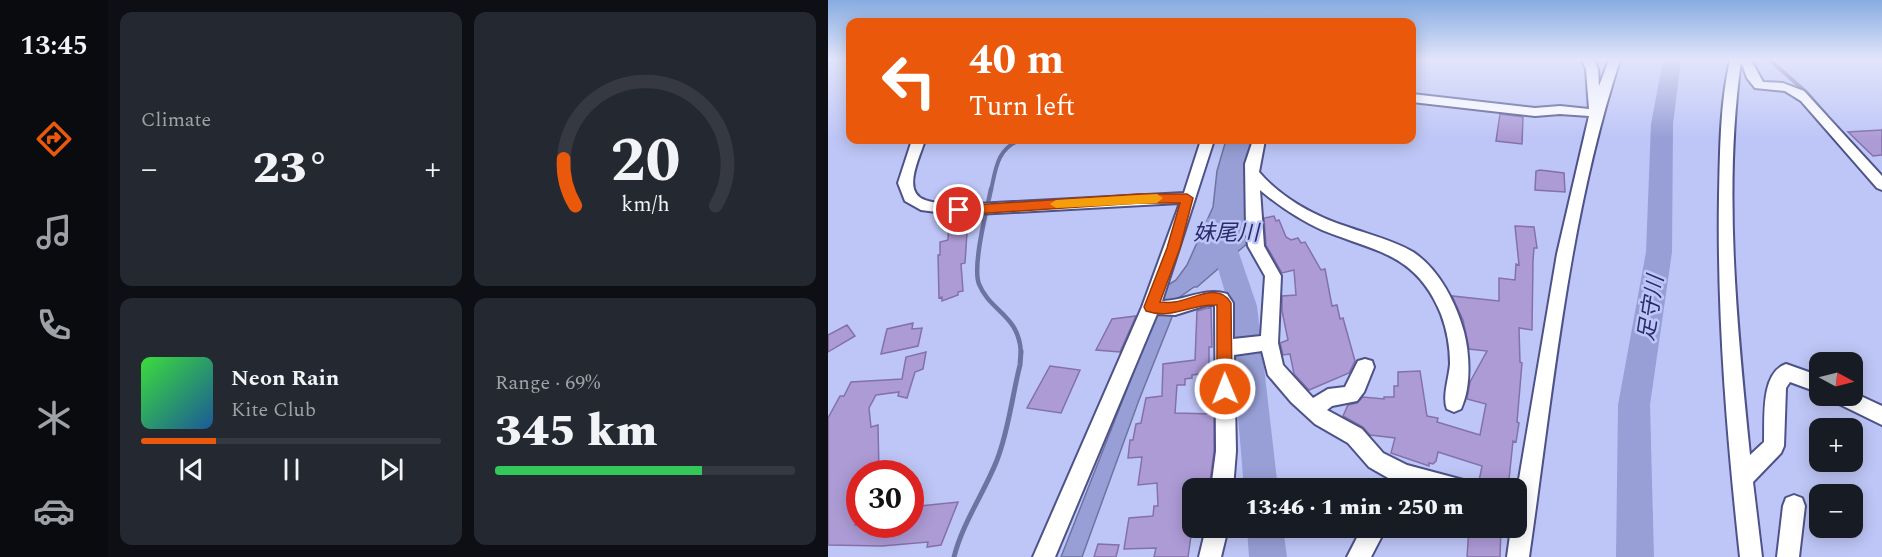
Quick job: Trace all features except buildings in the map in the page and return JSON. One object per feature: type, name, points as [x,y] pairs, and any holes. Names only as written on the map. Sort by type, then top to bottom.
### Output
[{"type":"street","points":[[1593,86],[1596,113]]},
{"type":"street","points":[[1518,557],[1565,254],[1596,113],[1605,86]]},
{"type":"street","points":[[1733,86],[1728,138],[1726,225],[1742,478],[1751,557]]},
{"type":"street","points":[[1787,86],[1795,89],[1804,98],[1882,185]]},
{"type":"street","points":[[1416,98],[1535,112],[1596,113]]},
{"type":"street","points":[[917,144],[905,183],[910,196],[921,206],[959,210],[1187,198]]},
{"type":"street","points":[[1044,557],[1162,308],[1173,248],[1187,198],[1207,144]]},
{"type":"street","points":[[1258,144],[1252,172],[1256,246],[1273,276],[1274,288],[1265,343],[1275,369],[1313,410],[1322,418],[1355,436],[1376,460],[1396,478]]},
{"type":"street","points":[[1252,172],[1259,183],[1302,214],[1333,228],[1376,240],[1393,248],[1416,263],[1431,279],[1449,311],[1456,334],[1460,359],[1454,403]]},
{"type":"street","points":[[1162,308],[1207,298],[1221,299],[1224,303],[1227,348],[1226,452],[1223,478]]},
{"type":"street","points":[[1227,348],[1265,343]]},
{"type":"street","points":[[1313,410],[1328,398],[1350,395],[1357,386],[1365,367]]},
{"type":"street","points":[[1742,478],[1774,446],[1777,386],[1786,372],[1809,381]]},
{"type":"street","points":[[1862,406],[1882,416]]},
{"type":"street","points":[[1521,478],[1526,459],[1535,444]]},
{"type":"street","points":[[1788,557],[1794,506]]},
{"type":"street","points":[[1210,557],[1215,538]]},
{"type":"street","points":[[1358,557],[1369,538]]},
{"type":"water","name":"妹尾川","points":[[1225,144],[1254,144],[1249,162],[1249,242],[1197,287],[1180,297],[1139,400],[1082,557],[1061,557],[1168,285],[1176,280],[1187,265],[1213,207],[1217,171]]},
{"type":"waterway","name":"足守川","points":[[1635,557],[1634,405],[1659,252],[1662,124],[1668,86]]},
{"type":"waterway","points":[[1799,86],[1826,115]]},
{"type":"waterway","points":[[991,190],[999,160],[1012,144]]},
{"type":"waterway","points":[[991,189],[981,237],[977,276],[984,293],[1010,321],[1019,340],[1021,352]]},
{"type":"waterway","points":[[1217,224],[1243,306],[1260,478]]},
{"type":"waterway","points":[[954,557],[1001,448],[1021,352]]},
{"type":"waterway","points":[[1266,538],[1268,557]]},
{"type":"slow traffic","points":[[1056,204],[1157,198]]},
{"type":"route","points":[[959,210],[1187,198],[1173,248],[1151,307],[1174,308],[1207,298],[1221,299],[1224,303],[1225,389]]}]
